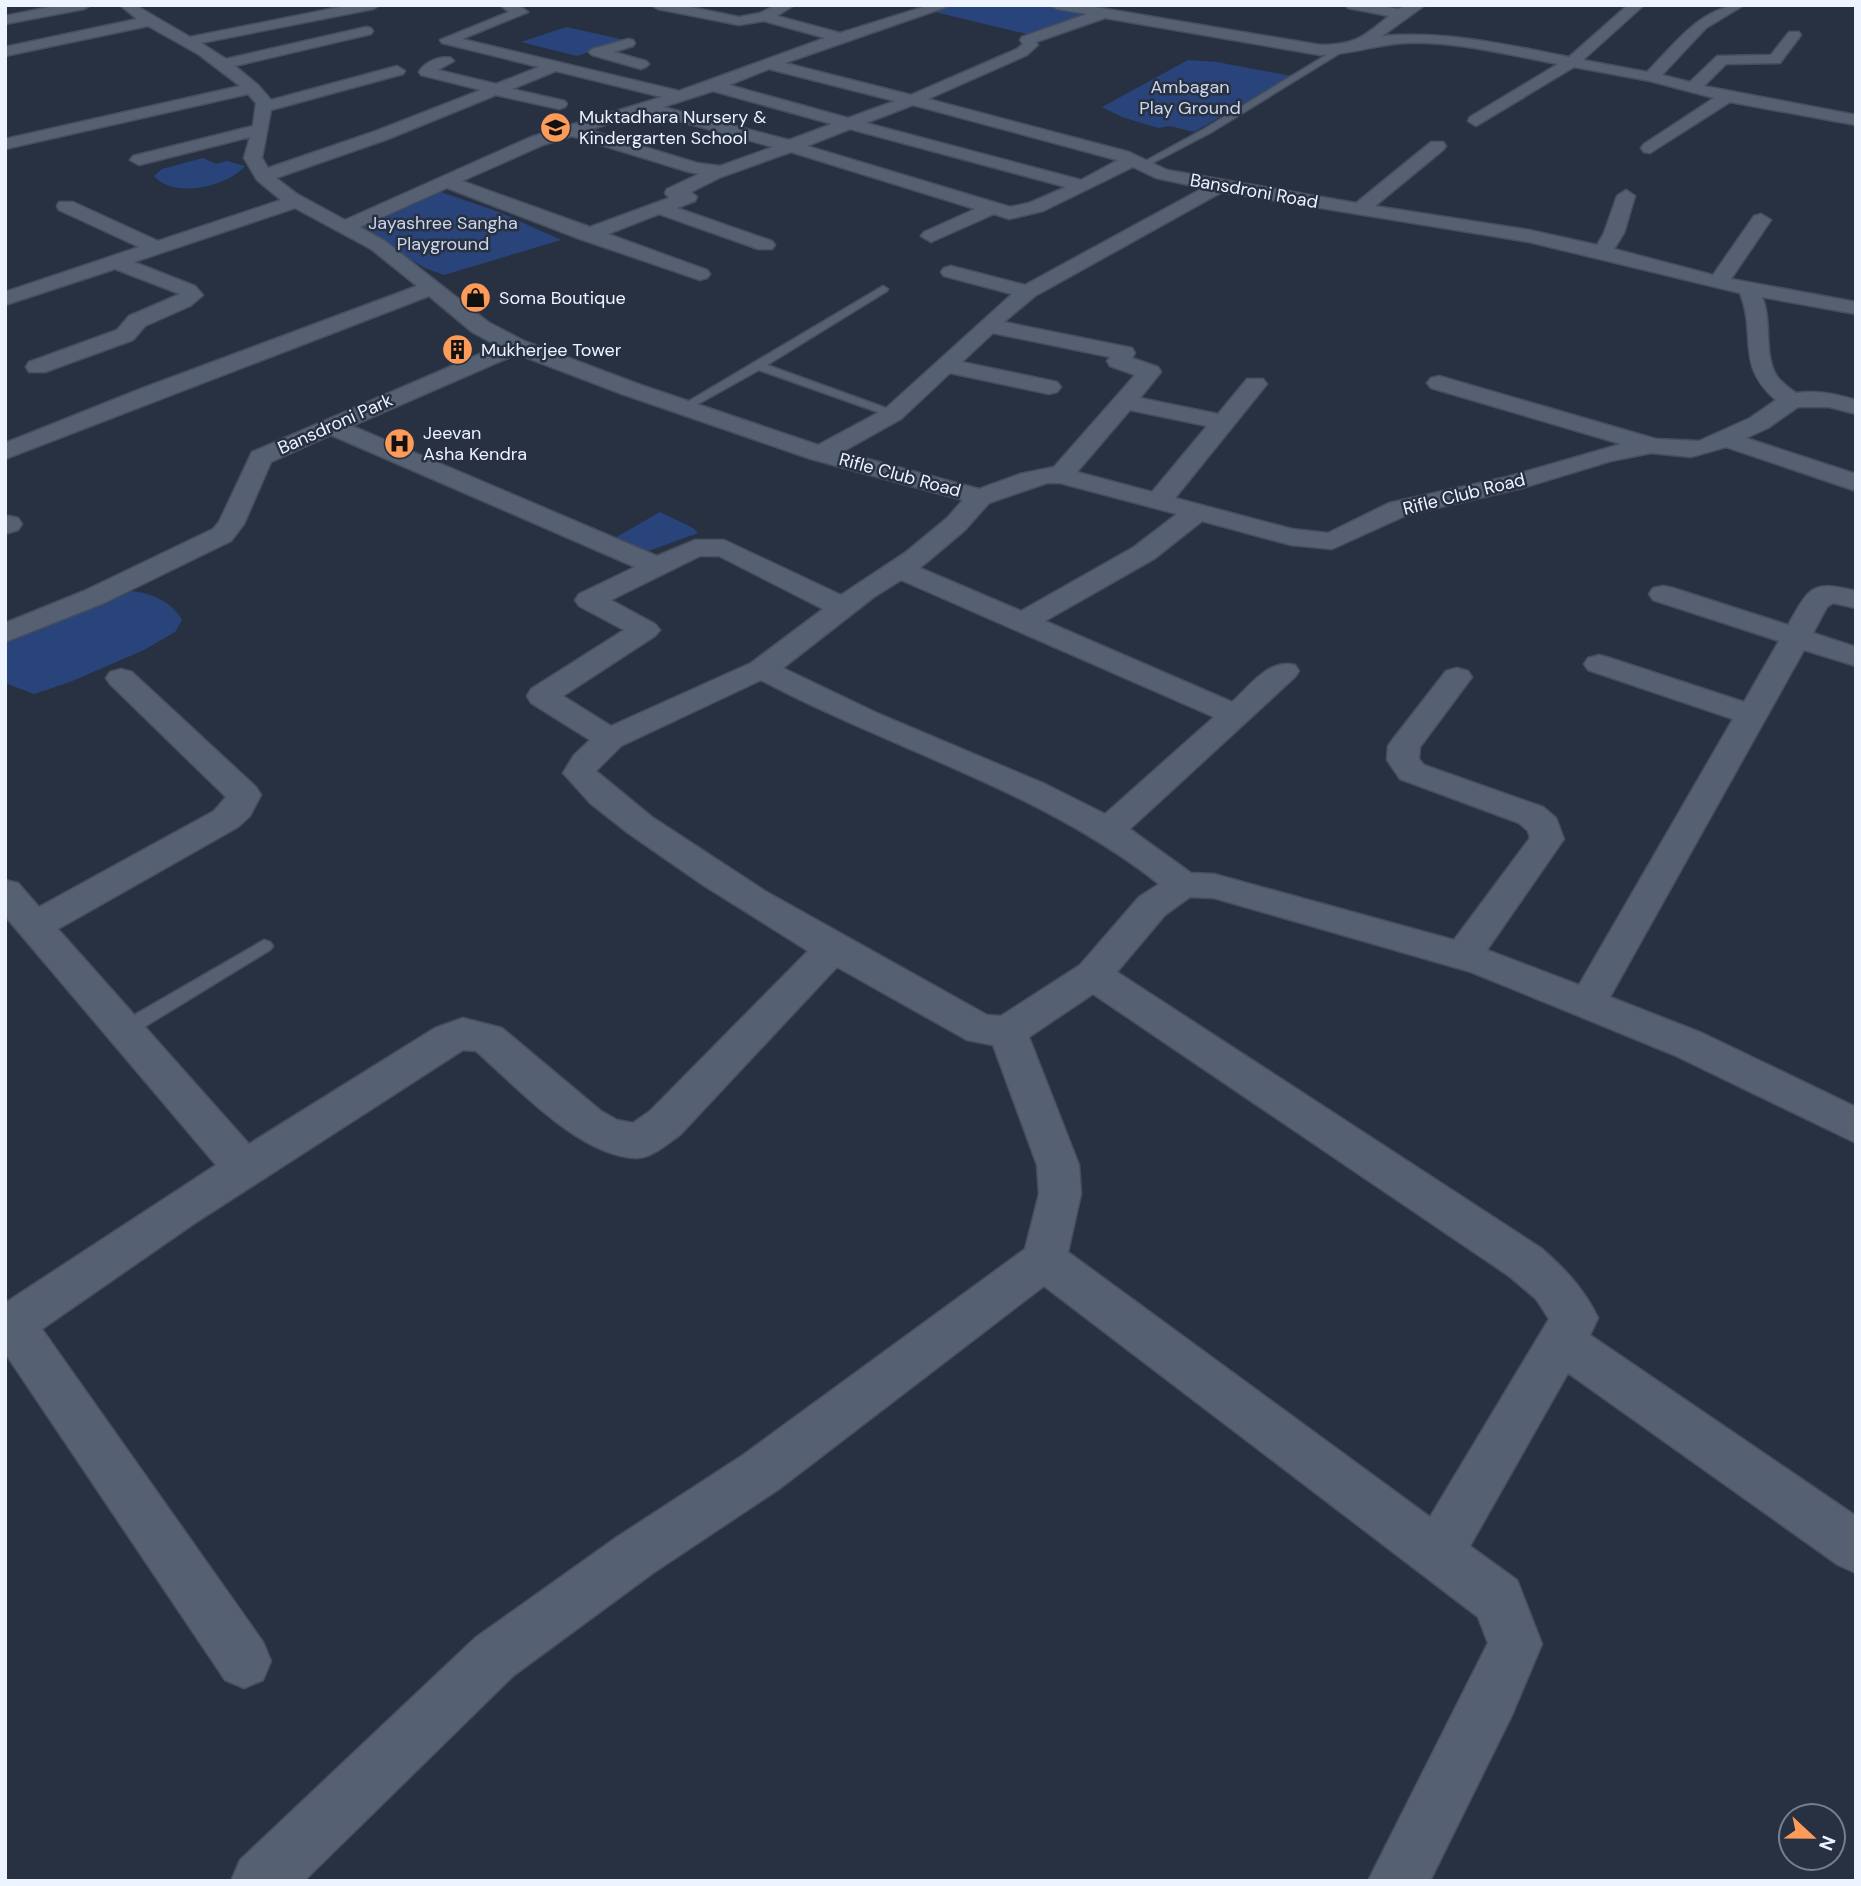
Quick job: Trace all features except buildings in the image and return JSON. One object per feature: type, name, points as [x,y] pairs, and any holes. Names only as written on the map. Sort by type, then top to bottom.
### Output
[{"type":"street","points":[[5,20],[84,5]]},
{"type":"street","points":[[127,5],[159,25],[193,32],[373,5]]},
{"type":"street","points":[[507,5],[520,12],[447,40],[680,96]]},
{"type":"street","points":[[658,5],[739,21],[764,17],[788,5]]},
{"type":"street","points":[[345,228],[494,160],[571,130],[715,85],[767,64],[945,5]]},
{"type":"street","points":[[1057,5],[1305,48],[1341,50],[1408,38],[1481,45],[1651,78],[1727,97],[1856,120]]},
{"type":"street","points":[[1138,20],[1165,5]]},
{"type":"street","points":[[1353,5],[1399,14]]},
{"type":"street","points":[[1365,44],[1399,14],[1418,5]]},
{"type":"street","points":[[1476,121],[1572,62],[1615,21],[1637,5]]},
{"type":"street","points":[[1651,78],[1701,25],[1737,5]]},
{"type":"street","points":[[587,234],[688,197],[674,193],[715,173],[912,100],[1022,52],[1030,46],[1027,41],[1029,39],[1103,14]]},
{"type":"street","points":[[764,17],[842,38]]},
{"type":"street","points":[[5,52],[159,25]]},
{"type":"street","points":[[224,64],[371,30]]},
{"type":"street","points":[[193,32],[224,64],[259,108],[253,158],[263,176],[382,135],[555,66]]},
{"type":"street","points":[[1693,88],[1722,59],[1775,60],[1794,35]]},
{"type":"street","points":[[628,43],[597,52],[654,67]]},
{"type":"street","points":[[446,61],[427,72],[559,104]]},
{"type":"street","name":"Bansdroni Road","points":[[767,64],[912,100],[1137,163],[1162,174],[1219,186],[1529,236],[1718,283],[1856,308]]},
{"type":"street","points":[[8,141],[259,108],[397,72]]},
{"type":"street","points":[[691,78],[1081,185]]},
{"type":"street","points":[[1650,148],[1727,97]]},
{"type":"street","points":[[645,107],[790,146],[990,209],[1023,214],[1081,185],[1137,163]]},
{"type":"street","points":[[139,160],[259,108]]},
{"type":"street","points":[[571,130],[715,173]]},
{"type":"street","points":[[1360,209],[1437,146]]},
{"type":"street","name":"Rifle Club Road","points":[[263,176],[297,201],[378,245],[480,327],[516,346],[820,454],[981,497],[1029,480],[1061,475],[1291,537],[1332,541],[1398,509],[1466,496],[1607,454],[1651,446],[1691,450],[1727,439],[1759,423],[1791,401]]},
{"type":"street","points":[[447,182],[700,274]]},
{"type":"street","points":[[820,454],[893,414],[988,325],[1028,292],[1219,186]]},
{"type":"street","points":[[1602,252],[1614,233],[1626,196]]},
{"type":"street","points":[[5,299],[297,201]]},
{"type":"street","points":[[66,206],[157,248]]},
{"type":"street","points":[[659,208],[765,245]]},
{"type":"street","points":[[931,236],[990,209]]},
{"type":"street","points":[[1718,283],[1761,220]]},
{"type":"street","points":[[37,367],[125,335],[137,321],[183,302],[192,295],[188,290],[116,262]]},
{"type":"street","points":[[951,272],[1028,292]]},
{"type":"street","points":[[5,452],[151,393],[432,288]]},
{"type":"street","points":[[1748,288],[1756,307],[1760,355],[1765,374],[1772,385],[1791,401],[1820,399],[1856,407]]},
{"type":"street","points":[[988,325],[1124,353],[1118,361],[1150,372],[1061,475]]},
{"type":"street","name":"Bansdroni Park","points":[[5,633],[94,597],[222,535],[231,524],[261,457],[516,346]]},
{"type":"street","points":[[944,365],[1049,387]]},
{"type":"street","points":[[1439,383],[1651,446]]},
{"type":"street","points":[[1159,500],[1255,384]]},
{"type":"street","points":[[1124,401],[1224,422]]},
{"type":"street","points":[[332,427],[656,566]]},
{"type":"street","points":[[1727,439],[1856,483]]},
{"type":"street","points":[[981,497],[956,524],[916,558],[842,607],[762,669],[610,739],[585,762],[579,773],[632,820],[719,880],[833,948],[981,1030],[1007,1031],[1039,1013],[1093,975],[1152,906],[1182,885],[1214,886],[1463,956],[1688,1044],[1856,1126]]},
{"type":"street","points":[[1023,622],[1144,553],[1198,511]]},
{"type":"street","points":[[610,739],[542,696],[645,630],[589,600],[695,548],[724,548],[842,607]]},
{"type":"street","points":[[899,569],[1236,715]]},
{"type":"street","points":[[1587,1004],[1816,602],[1828,593],[1856,600]]},
{"type":"street","points":[[1662,594],[1856,657]]},
{"type":"street","points":[[1600,664],[1752,715]]},
{"type":"street","points":[[762,669],[810,697],[920,741],[1058,804],[1155,861],[1182,885]]},
{"type":"street","points":[[1107,831],[1284,671]]},
{"type":"street","points":[[1457,677],[1404,746],[1403,760],[1412,772],[1531,816],[1544,826],[1547,839],[1463,956]]},
{"type":"street","points":[[34,926],[226,819],[238,808],[244,795],[121,678]]},
{"type":"street","points":[[5,892],[245,1169]]},
{"type":"street","points":[[244,1661],[9,1326],[180,1210],[463,1032],[488,1039],[586,1123],[609,1135],[638,1141],[665,1123],[833,948]]},
{"type":"street","points":[[1093,975],[1525,1262],[1552,1285],[1574,1318],[1437,1553]]},
{"type":"street","points":[[261,1881],[494,1657],[635,1556],[761,1472],[1044,1260],[1060,1194],[1058,1165],[1007,1031]]},
{"type":"street","points":[[1044,1260],[1498,1598],[1515,1644],[1493,1696],[1398,1881]]},
{"type":"street","points":[[1561,1341],[1856,1547]]},
{"type":"lane","points":[[1137,163],[1207,131],[1341,50]]},
{"type":"lane","points":[[685,407],[758,366],[883,289]]},
{"type":"lane","points":[[758,366],[893,414]]},
{"type":"lane","points":[[124,1030],[264,946]]},
{"type":"green space","points":[[957,5],[1041,5],[1097,16],[1035,36],[935,12]]},
{"type":"green space","points":[[566,27],[625,40],[577,56],[521,42]]},
{"type":"green space","name":"Ambagan Play Ground","points":[[1188,60],[1217,62],[1291,76],[1194,132],[1170,126],[1158,128],[1122,117],[1102,107]]},
{"type":"green space","points":[[203,158],[216,164],[227,161],[245,166],[226,180],[200,188],[174,187],[154,176],[162,169]]},
{"type":"green space","name":"Jayashree Sangha Playground","points":[[438,191],[499,212],[561,240],[444,275],[425,268],[356,227]]},
{"type":"green space","points":[[660,512],[698,533],[643,553],[613,539]]},
{"type":"green space","points":[[124,590],[150,595],[171,606],[182,620],[175,632],[144,650],[70,682],[34,694],[5,683],[5,641]]},
{"type":"place","name":"Muktadhara Nursery & Kindergarten School","points":[[556,127]]},
{"type":"place","name":"Soma Boutique","points":[[476,298]]},
{"type":"place","name":"Mukherjee Tower","points":[[458,350]]},
{"type":"place","name":"Jeevan Asha Kendra","points":[[400,443]]}]
